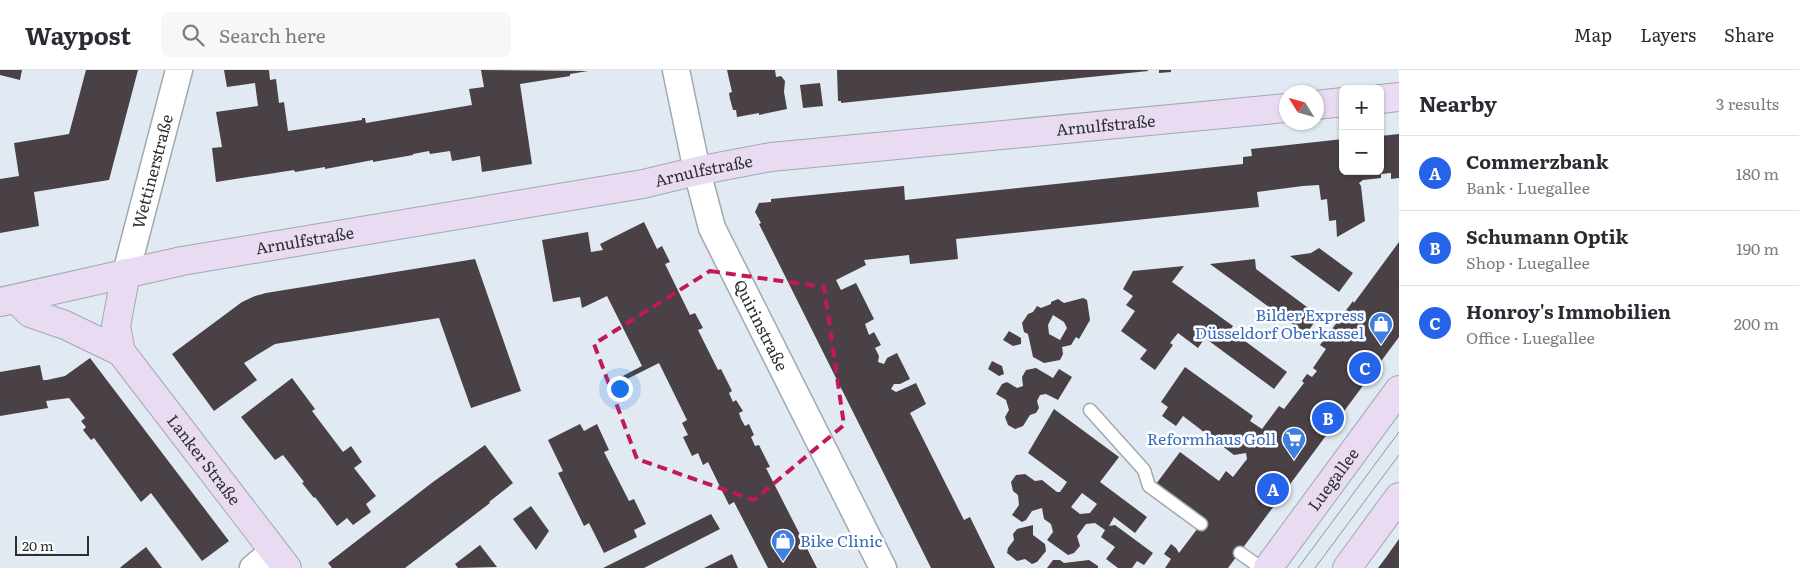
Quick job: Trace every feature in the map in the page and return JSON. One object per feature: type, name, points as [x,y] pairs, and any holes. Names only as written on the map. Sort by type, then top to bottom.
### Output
[{"type":"street","name":"Wettinerstraße","points":[[126,273],[179,70]]},
{"type":"street","name":"Quirinstraße","points":[[676,70],[696,171],[712,228],[883,568]]},
{"type":"street","points":[[1384,99],[1399,97]]},
{"type":"street","points":[[1324,104],[1339,102]]},
{"type":"street","name":"Arnulfstraße","points":[[8,300],[192,259],[643,184],[696,171],[771,157],[1279,109]]},
{"type":"street","name":"Lanker Straße","points":[[126,273],[116,326],[121,352],[280,560]]},
{"type":"street","name":"Lanker Straße","points":[[8,300],[30,313],[65,325],[121,352]]},
{"type":"street","name":"Luegallee","points":[[1268,568],[1399,390]]},
{"type":"street","points":[[1347,568],[1399,497]]},
{"type":"street","points":[[253,568],[280,560]]},
{"type":"lane","points":[[1090,410],[1144,470],[1148,486],[1200,524]]},
{"type":"lane","points":[[1240,552],[1261,568]]},
{"type":"highlighted area","points":[[710,271],[824,287],[844,425],[754,500],[637,459],[594,344]]},
{"type":"building","points":[[0,70],[22,70],[20,80],[0,75]]},
{"type":"building","points":[[86,70],[138,70],[109,180],[34,192],[39,226],[0,233],[0,179],[19,176],[14,143],[69,134]]},
{"type":"building","points":[[224,70],[269,70],[270,80],[276,79],[279,103],[284,102],[288,131],[362,120],[362,118],[365,118],[366,123],[472,105],[469,89],[484,87],[481,70],[588,71],[570,74],[570,76],[520,84],[532,164],[482,172],[480,156],[452,161],[450,151],[430,154],[429,151],[325,169],[325,167],[295,172],[294,170],[216,182],[212,148],[222,147],[216,112],[258,106],[255,83],[227,87]]},
{"type":"building","points":[[727,70],[775,70],[776,77],[781,76],[785,81],[784,92],[787,109],[759,115],[759,113],[737,117],[736,110],[733,110],[730,99],[729,93],[732,92]]},
{"type":"building","points":[[837,70],[1148,71],[841,103],[841,101],[838,101]]},
{"type":"building","points":[[1159,70],[1171,70],[1171,72],[1159,73]]},
{"type":"building","points":[[820,83],[823,106],[803,108],[800,85]]},
{"type":"building","points":[[1399,134],[1399,178],[1391,179],[1391,173],[1384,174],[1384,136]]},
{"type":"building","points":[[1339,139],[1339,175],[1381,175],[1381,178],[1363,180],[1359,183],[1361,186],[1365,221],[1337,237],[1336,220],[1329,221],[1327,199],[1321,200],[1319,185],[1303,186],[1257,192],[1259,207],[956,239],[958,259],[910,264],[909,255],[864,260],[866,265],[836,280],[841,290],[856,283],[874,319],[865,324],[869,335],[874,332],[881,345],[875,348],[879,356],[878,362],[884,364],[887,358],[897,353],[910,379],[900,384],[894,384],[891,389],[896,392],[916,383],[926,404],[910,413],[964,520],[970,517],[995,568],[931,568],[759,224],[761,223],[755,212],[759,203],[771,202],[771,199],[904,186],[905,200],[1243,164],[1243,157],[1252,156],[1251,149]]},
{"type":"building","points":[[644,222],[657,249],[662,246],[670,262],[665,264],[690,315],[695,313],[703,328],[698,330],[718,370],[721,369],[732,391],[729,393],[733,402],[736,400],[743,411],[739,413],[741,419],[745,426],[749,424],[754,435],[751,437],[755,446],[759,445],[770,467],[766,468],[817,568],[768,568],[734,502],[729,505],[708,462],[703,465],[698,453],[692,456],[683,437],[688,435],[682,423],[687,420],[659,363],[619,383],[617,379],[642,366],[607,296],[582,308],[580,297],[553,302],[542,240],[588,232],[591,252],[603,250],[600,244]]},
{"type":"building","points":[[1399,242],[1399,337],[1228,568],[1165,568],[1171,559],[1164,554],[1171,544],[1179,553],[1204,520],[1156,484],[1180,452],[1219,481],[1226,471],[1233,477],[1247,459],[1246,453],[1234,455],[1183,416],[1176,426],[1162,416],[1168,407],[1161,402],[1185,367],[1253,416],[1250,421],[1262,429],[1279,406],[1284,409],[1304,383],[1302,381],[1307,374],[1312,377],[1317,371],[1313,368],[1326,349],[1320,345]]},
{"type":"building","points":[[1319,248],[1353,273],[1339,292],[1290,256],[1311,253]]},
{"type":"building","points":[[475,259],[521,391],[471,408],[439,318],[275,344],[244,363],[257,380],[214,411],[172,354],[242,302],[255,296]]},
{"type":"building","points":[[1255,259],[1256,269],[1319,316],[1306,334],[1210,264]]},
{"type":"building","points":[[1184,266],[1172,282],[1233,326],[1230,330],[1287,372],[1274,389],[1205,338],[1198,348],[1178,333],[1170,343],[1173,345],[1155,370],[1140,359],[1147,350],[1121,331],[1135,311],[1126,305],[1133,296],[1123,289],[1133,271]]},
{"type":"building","points":[[1083,298],[1087,300],[1090,320],[1079,339],[1076,337],[1071,345],[1062,347],[1063,354],[1060,360],[1044,363],[1033,357],[1028,334],[1024,332],[1022,323],[1037,306],[1041,308],[1058,299],[1064,303]],"holes":[[[1053,315],[1064,322],[1067,328],[1060,340],[1049,334],[1048,325]]]},
{"type":"building","points":[[1009,331],[1021,338],[1021,344],[1013,346],[1003,340]]},
{"type":"building","points":[[90,358],[229,541],[202,561],[151,493],[141,502],[94,438],[91,440],[83,430],[86,427],[81,421],[85,418],[69,398],[46,401],[48,408],[0,416],[0,372],[40,365],[43,380],[47,380],[65,376]]},
{"type":"building","points":[[992,361],[1002,366],[1004,374],[999,376],[988,369]]},
{"type":"building","points":[[1036,368],[1053,378],[1059,369],[1072,377],[1058,400],[1046,394],[1040,395],[1037,401],[1039,408],[1036,413],[1030,415],[1023,426],[1015,429],[1008,425],[1005,417],[1009,410],[1006,400],[996,394],[1002,384],[1007,382],[1017,388],[1023,386],[1022,377],[1026,370]]},
{"type":"building","points":[[292,378],[315,409],[312,411],[343,452],[351,446],[362,462],[354,468],[376,496],[366,504],[371,512],[353,525],[347,518],[337,526],[302,483],[304,482],[283,455],[275,460],[241,417]]},
{"type":"building","points":[[1054,409],[1119,457],[1100,482],[1147,517],[1135,533],[1114,517],[1109,526],[1115,525],[1153,553],[1144,565],[1137,561],[1132,568],[1118,568],[1106,559],[1115,547],[1101,537],[1105,530],[1095,523],[1086,524],[1077,536],[1080,546],[1074,553],[1068,555],[1047,540],[1053,532],[1051,524],[1044,519],[1042,508],[1032,511],[1026,520],[1022,522],[1012,515],[1019,505],[1018,495],[1013,491],[1011,482],[1016,475],[1025,474],[1035,481],[1042,480],[1057,492],[1060,492],[1067,482],[1028,453]],"holes":[[[1082,493],[1097,504],[1090,513],[1080,514],[1071,507]]]},
{"type":"building","points":[[580,424],[584,431],[597,424],[609,450],[604,452],[629,501],[634,499],[646,524],[634,530],[637,537],[604,553],[589,523],[584,526],[558,473],[563,471],[548,440]]},
{"type":"building","points":[[485,445],[513,483],[405,568],[332,568],[328,563],[433,482]]},
{"type":"building","points":[[531,506],[549,531],[536,550],[513,519]]},
{"type":"building","points":[[711,514],[720,529],[644,568],[603,568]]},
{"type":"building","points":[[1033,525],[1033,535],[1045,544],[1046,551],[1037,562],[1032,564],[1025,559],[1017,561],[1007,553],[1014,540],[1013,534],[1017,529]]},
{"type":"building","points":[[1399,539],[1399,568],[1378,568],[1387,556]]},
{"type":"building","points":[[480,545],[497,567],[458,568],[455,564]]},
{"type":"building","points":[[146,547],[162,568],[120,568],[122,566]]},
{"type":"building","points":[[732,554],[738,568],[704,568]]},
{"type":"building","points":[[1053,560],[1060,560],[1064,563],[1089,560],[1098,568],[1047,568]]},
{"type":"tram line","points":[[1298,568],[1399,432]]},
{"type":"tram line","points":[[1315,568],[1399,455]]},
{"type":"place","name":"Bilder Express Düsseldorf Oberkassel","points":[[1381,345]]},
{"type":"place","name":"Honroy's Immobilien","points":[[1365,368]]},
{"type":"place","name":"Schumann Optik","points":[[1328,418]]},
{"type":"place","name":"Reformhaus Goll","points":[[1294,460]]},
{"type":"place","name":"Commerzbank","points":[[1273,489]]},
{"type":"place","name":"Bike Clinic","points":[[783,562]]}]
